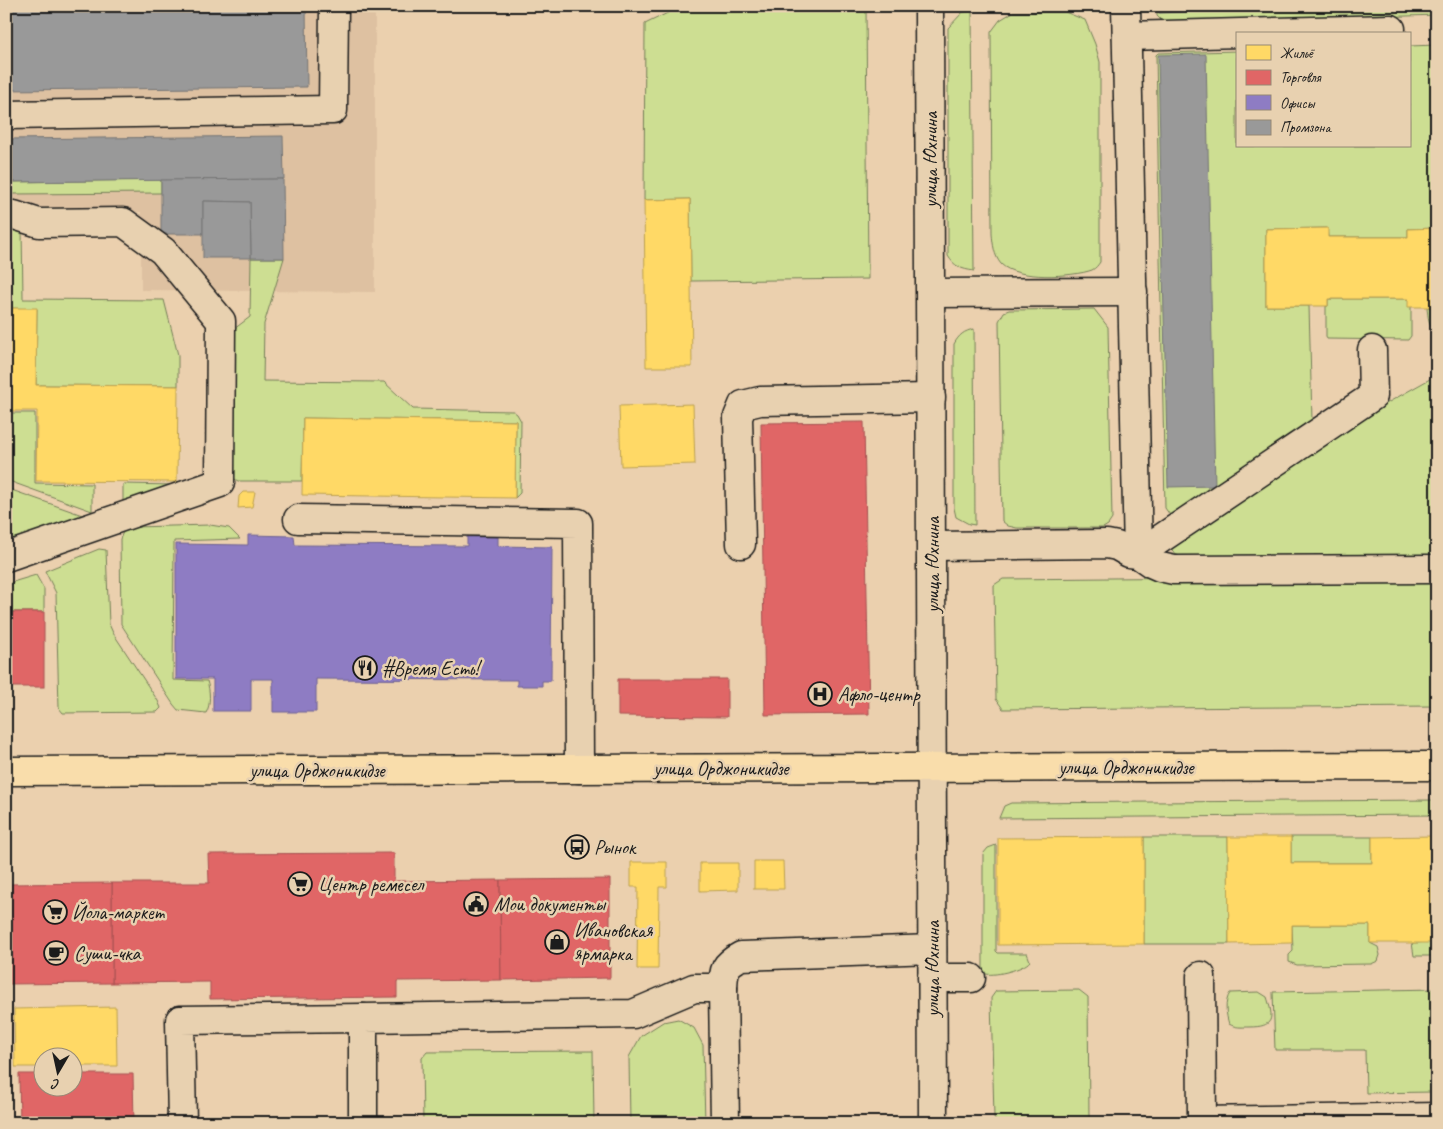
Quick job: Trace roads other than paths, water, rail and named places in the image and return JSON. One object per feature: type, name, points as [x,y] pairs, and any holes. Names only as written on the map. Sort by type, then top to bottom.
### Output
[{"type":"main road","name":"улица Орджоникидзе","points":[[6,771],[1437,766]]},
{"type":"street","points":[[6,115],[333,110],[334,6]]},
{"type":"street","name":"улица Юхнина","points":[[930,6],[933,1123]]},
{"type":"street","points":[[1126,6],[1138,554]]},
{"type":"street","points":[[1278,32],[1391,29]]},
{"type":"street","points":[[1127,36],[1236,33]]},
{"type":"street","points":[[6,215],[14,215],[40,223],[123,222],[163,251],[221,321],[220,483],[6,557]]},
{"type":"street","points":[[931,293],[1132,292]]},
{"type":"street","points":[[1138,554],[1373,396],[1372,350]]},
{"type":"street","points":[[741,544],[738,417],[743,405],[760,401],[931,398]]},
{"type":"street","points":[[298,519],[578,523],[579,768]]},
{"type":"street","points":[[932,546],[1107,544],[1117,546],[1129,553],[1138,554],[1151,563],[1174,570],[1437,569]]},
{"type":"street","points":[[725,1123],[723,988],[724,974],[729,962],[741,956],[768,953],[932,949]]},
{"type":"street","points":[[1201,976],[1202,1122],[1437,1117]]},
{"type":"street","points":[[932,978],[971,978]]},
{"type":"street","points":[[182,1123],[180,1020],[633,1014],[694,988],[723,988]]},
{"type":"street","points":[[363,1018],[363,1123]]},
{"type":"place","name":"#Время Есть!","points":[[365,668]]},
{"type":"place","name":"Афло-центр","points":[[820,694]]},
{"type":"place","name":"Рынок","points":[[577,847]]},
{"type":"place","name":"Центр ремесел","points":[[300,884]]},
{"type":"place","name":"Мои документы","points":[[476,904]]},
{"type":"place","name":"Йола-маркет","points":[[55,912]]},
{"type":"place","name":"Ивановская ярмарка","points":[[557,942]]},
{"type":"place","name":"Суши-чка","points":[[56,953]]}]
